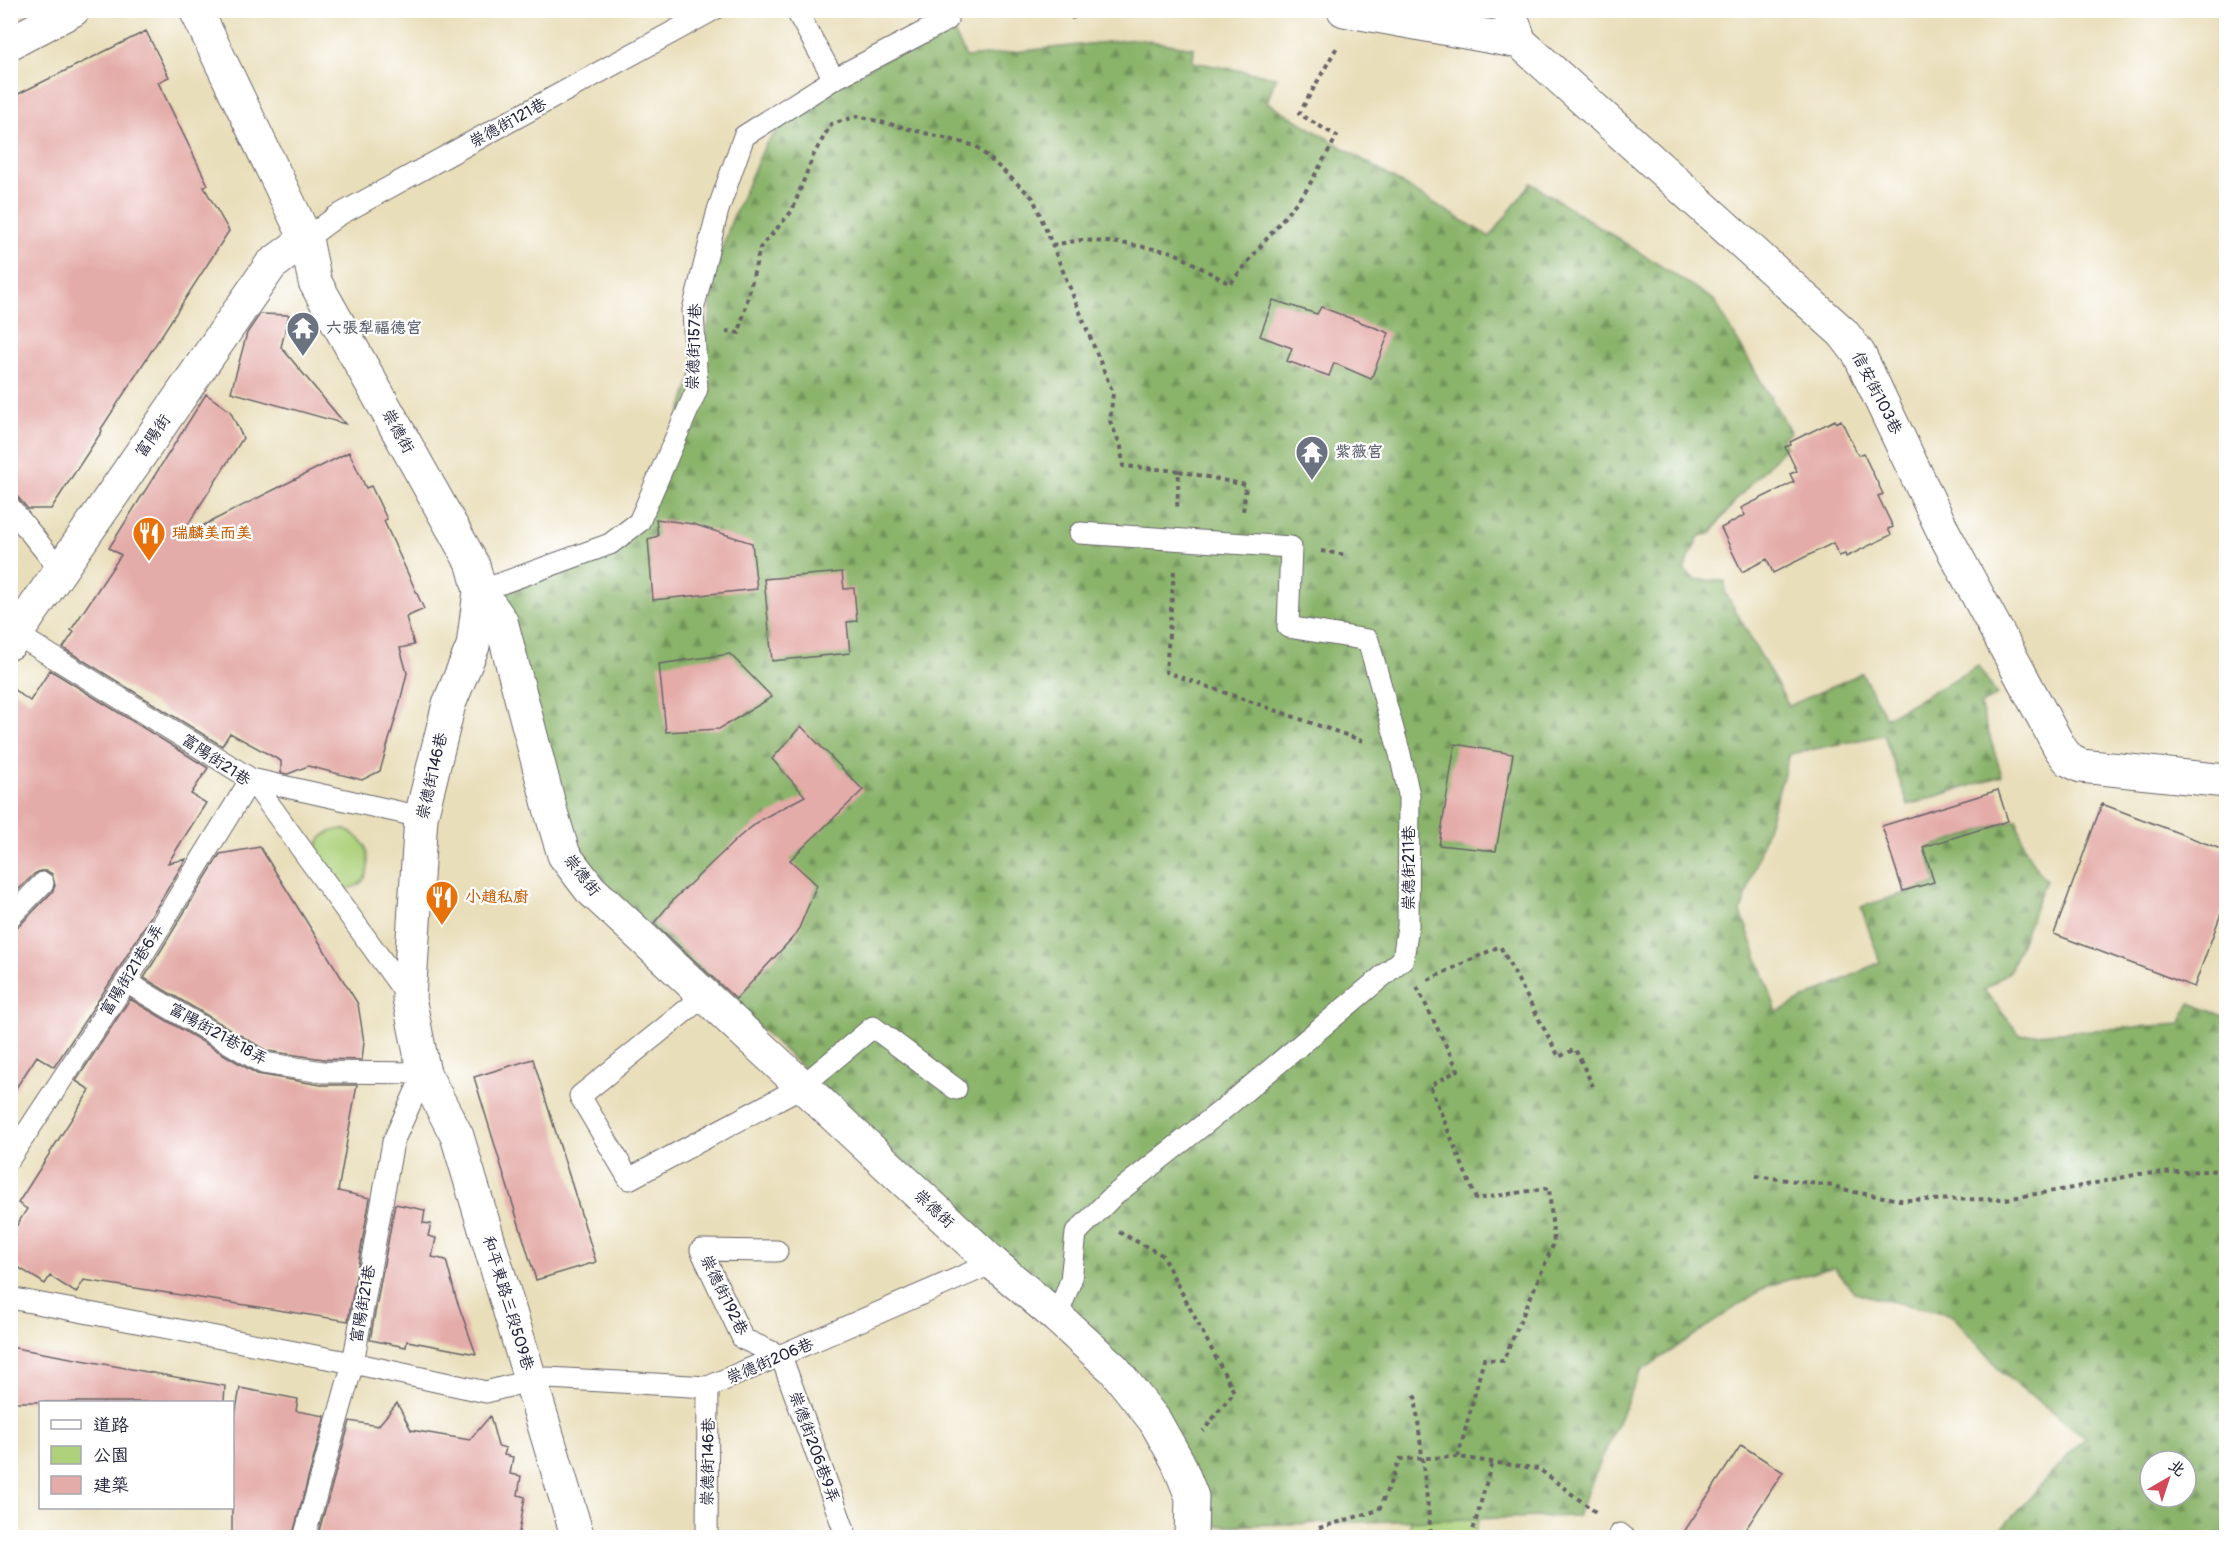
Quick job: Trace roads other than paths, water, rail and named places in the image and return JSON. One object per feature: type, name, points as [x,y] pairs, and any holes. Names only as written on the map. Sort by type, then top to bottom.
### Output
[{"type":"street","points":[[10,43],[73,10]]},
{"type":"street","name":"崇德街","points":[[196,10],[306,239],[315,282],[473,565],[480,591],[501,621],[564,855],[590,889],[801,1088],[993,1263],[1114,1369],[1155,1421],[1178,1462],[1192,1497],[1191,1538]]},
{"type":"street","points":[[1351,12],[1520,42],[1509,10]]},
{"type":"street","name":"信安街103巷","points":[[1520,42],[1843,333],[1859,354],[1944,533],[2060,748],[2069,760],[2081,766],[2226,781]]},
{"type":"street","name":"富陽街","points":[[13,638],[271,265],[306,239]]},
{"type":"street","name":"崇德街146巷","points":[[424,1073],[409,998],[421,817],[449,704],[473,646],[480,591]]},
{"type":"street","name":"和平東路三段509巷","points":[[424,1073],[457,1136],[578,1538]]},
{"type":"lane","name":"崇德街121巷","points":[[306,239],[338,216],[713,10]]},
{"type":"lane","points":[[796,10],[834,79]]},
{"type":"lane","name":"崇德街157巷","points":[[480,591],[610,544],[639,522],[697,389],[693,310],[718,210],[744,136],[834,79],[947,20]]},
{"type":"lane","points":[[10,507],[61,571]]},
{"type":"lane","name":"崇德街211巷","points":[[1057,1317],[1071,1280],[1076,1233],[1113,1196],[1226,1107],[1403,959],[1408,926],[1409,795],[1368,640],[1288,627],[1290,547],[1080,533]]},
{"type":"lane","name":"富陽街21巷","points":[[13,638],[251,779],[409,998]]},
{"type":"lane","points":[[251,779],[421,817]]},
{"type":"lane","name":"富陽街21巷6弄","points":[[10,1158],[126,982],[251,779]]},
{"type":"lane","points":[[10,917],[43,883]]},
{"type":"lane","name":"富陽街21巷18弄","points":[[126,982],[263,1063],[323,1072],[424,1073]]},
{"type":"lane","points":[[704,996],[580,1096],[629,1179],[801,1088],[873,1028],[956,1089]]},
{"type":"lane","name":"富陽街21巷","points":[[304,1538],[352,1363],[393,1142],[424,1073]]},
{"type":"lane","name":"崇德街192巷","points":[[777,1251],[701,1250],[743,1339],[781,1356]]},
{"type":"lane","name":"崇德街206巷","points":[[10,1298],[352,1363],[486,1392],[548,1378],[708,1388],[993,1263]]},
{"type":"lane","name":"崇德街206巷9弄","points":[[781,1356],[847,1538]]},
{"type":"lane","name":"崇德街146巷","points":[[707,1538],[708,1388]]},
{"type":"place","name":"六張犁福德宮","points":[[303,357]]},
{"type":"place","name":"紫薇宮","points":[[1312,481]]},
{"type":"place","name":"瑞麟美而美","points":[[149,562]]},
{"type":"place","name":"小趙私廚","points":[[442,926]]}]
